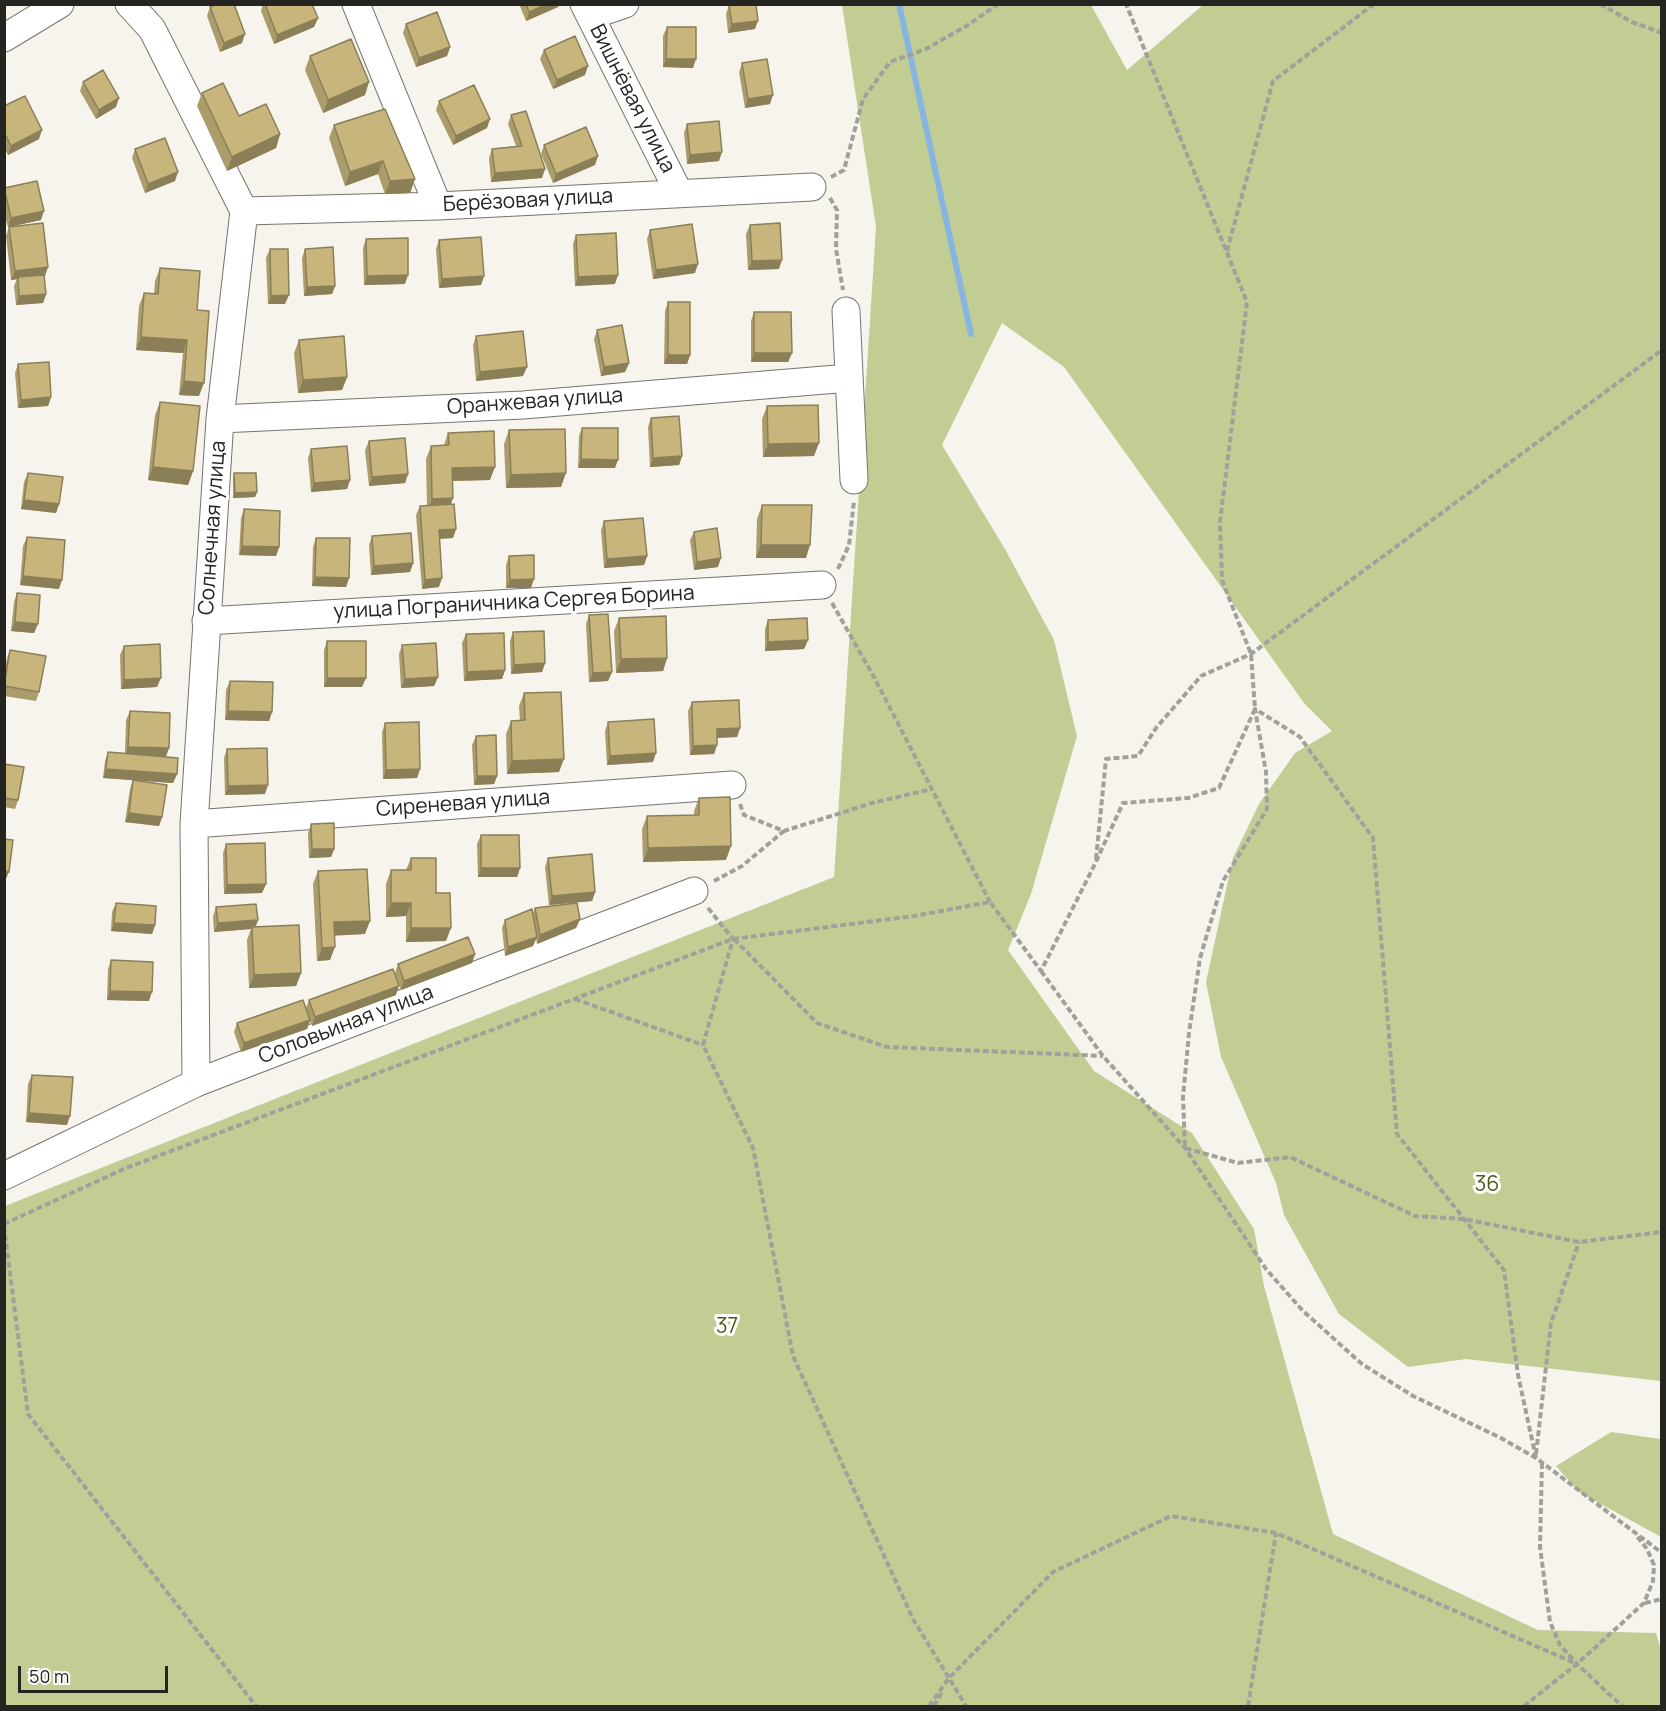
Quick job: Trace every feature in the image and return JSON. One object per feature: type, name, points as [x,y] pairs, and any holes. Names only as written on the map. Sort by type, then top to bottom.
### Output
[{"type":"street","points":[[4,38],[60,4]]},
{"type":"street","points":[[129,4],[152,29],[244,211]]},
{"type":"street","points":[[356,4],[438,206]]},
{"type":"street","points":[[587,10],[626,4]]},
{"type":"street","name":"Вишнёвая улица","points":[[587,10],[679,193]]},
{"type":"street","name":"Берёзовая улица","points":[[244,211],[438,206],[812,187]]},
{"type":"street","name":"Солнечная улица","points":[[196,1083],[194,824],[220,419],[244,211]]},
{"type":"street","points":[[846,311],[854,480]]},
{"type":"street","name":"Оранжевая улица","points":[[220,419],[523,405],[849,378]]},
{"type":"street","name":"улица Пограничника Сергея Борина","points":[[206,621],[822,585]]},
{"type":"street","name":"Сиреневая улица","points":[[194,824],[732,785]]},
{"type":"street","name":"Соловьиная улица","points":[[4,1176],[196,1083],[694,891]]},
{"type":"path","points":[[812,187],[844,170],[863,99],[890,62],[926,49],[968,25],[998,4]]},
{"type":"path","points":[[1126,4],[1247,302],[1220,522],[1222,580],[1251,654],[1255,709],[1266,772],[1266,809],[1223,881],[1200,958],[1184,1087],[1185,1148]]},
{"type":"path","points":[[1227,251],[1273,81],[1374,4]]},
{"type":"path","points":[[1600,4],[1632,22],[1662,33]]},
{"type":"path","points":[[812,187],[826,193],[837,210],[836,249],[846,311]]},
{"type":"path","points":[[1096,862],[1106,759],[1138,756],[1156,728],[1201,675],[1251,654],[1662,350]]},
{"type":"path","points":[[854,480],[849,545],[838,570],[822,585],[874,677],[990,902],[1103,1056],[1185,1148],[1266,1269],[1303,1311],[1345,1349],[1362,1364],[1413,1396],[1501,1438],[1536,1458],[1662,1553]]},
{"type":"path","points":[[1041,971],[1123,803],[1188,798],[1219,788],[1255,709]]},
{"type":"path","points":[[1255,709],[1300,737],[1373,838],[1397,1134],[1504,1270],[1518,1375],[1536,1458]]},
{"type":"path","points":[[732,785],[744,815],[784,831]]},
{"type":"path","points":[[932,789],[872,803],[784,831],[742,866],[694,891],[733,939],[817,1023],[887,1047],[1103,1056]]},
{"type":"path","points":[[256,1707],[28,1414],[4,1225],[126,1168],[733,939],[914,916],[990,902]]},
{"type":"path","points":[[733,939],[703,1045],[753,1148],[793,1356],[913,1619],[966,1707]]},
{"type":"path","points":[[575,999],[703,1045]]},
{"type":"path","points":[[1185,1148],[1238,1163],[1290,1157],[1415,1216],[1464,1219],[1579,1242],[1662,1232]]},
{"type":"path","points":[[1536,1458],[1551,1323],[1579,1242]]},
{"type":"path","points":[[1542,1463],[1540,1547],[1550,1622],[1560,1644],[1576,1664],[1622,1707]]},
{"type":"path","points":[[929,1707],[949,1678],[1053,1572],[1171,1516],[1276,1533],[1576,1664]]},
{"type":"path","points":[[1524,1707],[1644,1603],[1653,1581],[1654,1565],[1647,1549],[1632,1531]]},
{"type":"path","points":[[1248,1707],[1276,1533]]},
{"type":"path","points":[[1644,1603],[1662,1599]]},
{"type":"path","points":[[934,1707],[949,1678]]},
{"type":"green space","name":"37","points":[[842,5],[1091,5],[1127,70],[1203,5],[1661,5],[1661,1381],[1466,1359],[1408,1367],[1339,1314],[1284,1215],[1276,1183],[1221,1057],[1206,982],[1233,858],[1259,804],[1295,753],[1332,731],[1304,703],[1064,367],[1002,323],[942,445],[1005,549],[1054,640],[1077,736],[1031,894],[1008,950],[1094,1071],[1192,1133],[1254,1229],[1264,1286],[1333,1534],[1538,1630],[1656,1633],[1661,1650],[1661,1706],[5,1706],[5,1206],[834,877],[876,227]]},
{"type":"green space","points":[[1611,1432],[1661,1439],[1661,1537],[1579,1492],[1556,1466]]},
{"type":"building","points":[[217,4],[234,4],[245,34],[224,43],[210,7]]},
{"type":"building","points":[[265,4],[312,4],[318,18],[277,35]]},
{"type":"building","points":[[526,4],[547,4],[529,12]]},
{"type":"building","points":[[756,4],[758,21],[732,24],[729,5]]},
{"type":"building","points":[[437,12],[450,47],[419,58],[406,24]]},
{"type":"building","points":[[667,27],[696,27],[696,59],[666,59]]},
{"type":"building","points":[[575,36],[588,66],[557,80],[544,50]]},
{"type":"building","points":[[351,39],[369,82],[328,100],[310,56]]},
{"type":"building","points":[[767,59],[773,95],[748,99],[742,63]]},
{"type":"building","points":[[103,70],[119,98],[99,110],[83,82]]},
{"type":"building","points":[[223,83],[239,116],[266,104],[280,134],[232,157],[202,93]]},
{"type":"building","points":[[474,85],[490,119],[456,136],[439,101]]},
{"type":"building","points":[[25,96],[42,130],[11,146],[4,132],[4,106]]},
{"type":"building","points":[[385,109],[415,179],[390,181],[383,161],[350,172],[334,125]]},
{"type":"building","points":[[526,111],[545,169],[495,173],[492,149],[522,146],[511,115]]},
{"type":"building","points":[[719,121],[722,152],[690,155],[687,124]]},
{"type":"building","points":[[586,127],[598,156],[556,174],[544,145]]},
{"type":"building","points":[[165,138],[178,172],[148,184],[135,149]]},
{"type":"building","points":[[37,181],[44,211],[11,218],[4,188]]},
{"type":"building","points":[[43,223],[48,267],[15,271],[9,227]]},
{"type":"building","points":[[780,223],[782,260],[752,261],[750,225]]},
{"type":"building","points":[[692,224],[698,264],[656,270],[650,230]]},
{"type":"building","points":[[616,233],[618,275],[578,277],[576,235]]},
{"type":"building","points":[[481,237],[484,276],[442,279],[439,240]]},
{"type":"building","points":[[408,238],[408,275],[367,276],[366,239]]},
{"type":"building","points":[[333,247],[335,286],[307,287],[305,249]]},
{"type":"building","points":[[270,249],[288,249],[289,295],[271,296]]},
{"type":"building","points":[[160,268],[200,271],[197,310],[209,311],[204,383],[184,381],[187,340],[141,337],[144,293],[158,294]]},
{"type":"building","points":[[44,275],[46,294],[19,296],[18,277]]},
{"type":"building","points":[[668,302],[690,302],[690,355],[668,355]]},
{"type":"building","points":[[754,312],[791,312],[792,353],[754,353]]},
{"type":"building","points":[[622,325],[629,363],[604,367],[597,330]]},
{"type":"building","points":[[523,331],[527,367],[480,372],[476,336]]},
{"type":"building","points":[[344,336],[347,377],[303,380],[299,340]]},
{"type":"building","points":[[49,362],[51,397],[21,400],[18,364]]},
{"type":"building","points":[[160,402],[200,406],[193,471],[153,467]]},
{"type":"building","points":[[818,405],[819,443],[768,444],[767,406]]},
{"type":"building","points":[[679,416],[682,456],[653,458],[651,418]]},
{"type":"building","points":[[582,428],[618,428],[618,460],[581,459]]},
{"type":"building","points":[[565,429],[566,473],[511,475],[509,430]]},
{"type":"building","points":[[494,431],[495,467],[452,468],[453,498],[432,499],[431,446],[449,445],[448,433]]},
{"type":"building","points":[[405,438],[408,474],[372,477],[369,441]]},
{"type":"building","points":[[347,446],[350,480],[314,483],[311,449]]},
{"type":"building","points":[[28,473],[63,477],[59,504],[24,500]]},
{"type":"building","points":[[234,473],[256,473],[257,492],[235,493]]},
{"type":"building","points":[[454,504],[456,529],[439,530],[442,578],[425,580],[420,506]]},
{"type":"building","points":[[762,505],[812,505],[810,545],[761,545]]},
{"type":"building","points":[[244,509],[280,511],[279,547],[242,546]]},
{"type":"building","points":[[643,518],[647,556],[607,559],[604,521]]},
{"type":"building","points":[[717,528],[721,558],[697,562],[694,532]]},
{"type":"building","points":[[411,533],[413,563],[374,566],[372,536]]},
{"type":"building","points":[[27,537],[65,540],[62,580],[23,576]]},
{"type":"building","points":[[316,538],[350,538],[349,578],[315,577]]},
{"type":"building","points":[[534,555],[534,579],[510,580],[509,556]]},
{"type":"building","points":[[17,593],[40,595],[38,624],[15,622]]},
{"type":"building","points":[[608,614],[612,672],[593,673],[589,615]]},
{"type":"building","points":[[666,616],[667,658],[621,659],[619,618]]},
{"type":"building","points":[[807,618],[808,640],[768,642],[768,620]]},
{"type":"building","points":[[544,631],[545,663],[514,665],[513,632]]},
{"type":"building","points":[[504,633],[505,670],[467,672],[466,634]]},
{"type":"building","points":[[327,641],[366,641],[366,678],[327,678]]},
{"type":"building","points":[[436,643],[438,677],[405,679],[402,645]]},
{"type":"building","points":[[160,644],[161,678],[124,680],[124,646]]},
{"type":"building","points":[[10,650],[46,656],[39,692],[4,686]]},
{"type":"building","points":[[230,681],[273,682],[272,712],[228,711]]},
{"type":"building","points":[[561,692],[564,759],[512,761],[511,721],[525,720],[524,693]]},
{"type":"building","points":[[739,700],[740,728],[717,729],[717,745],[693,746],[692,702]]},
{"type":"building","points":[[130,711],[170,713],[169,748],[128,747]]},
{"type":"building","points":[[654,719],[656,753],[610,756],[608,722]]},
{"type":"building","points":[[419,722],[420,769],[386,770],[385,723]]},
{"type":"building","points":[[496,735],[497,776],[477,776],[476,736]]},
{"type":"building","points":[[267,748],[268,785],[228,786],[227,749]]},
{"type":"building","points":[[108,752],[178,758],[177,774],[106,769]]},
{"type":"building","points":[[4,764],[24,767],[18,800],[4,798]]},
{"type":"building","points":[[133,780],[167,785],[162,817],[129,813]]},
{"type":"building","points":[[730,797],[731,846],[648,848],[647,816],[699,815],[699,798]]},
{"type":"building","points":[[334,823],[334,849],[312,849],[311,824]]},
{"type":"building","points":[[481,835],[519,835],[520,868],[481,868]]},
{"type":"building","points":[[4,839],[13,840],[9,872],[4,871]]},
{"type":"building","points":[[265,843],[266,884],[227,885],[226,844]]},
{"type":"building","points":[[592,854],[595,892],[552,896],[548,858]]},
{"type":"building","points":[[411,858],[436,858],[436,893],[450,893],[451,928],[411,928],[411,903],[391,903],[391,870],[411,870]]},
{"type":"building","points":[[367,869],[370,921],[334,922],[335,947],[322,948],[318,871]]},
{"type":"building","points":[[116,903],[156,906],[155,925],[114,923]]},
{"type":"building","points":[[577,903],[580,919],[540,935],[535,908]]},
{"type":"building","points":[[256,904],[258,920],[218,923],[216,907]]},
{"type":"building","points":[[532,909],[537,937],[508,947],[505,920]]},
{"type":"building","points":[[299,925],[301,973],[254,975],[252,927]]},
{"type":"building","points":[[468,937],[475,954],[404,981],[398,964]]},
{"type":"building","points":[[111,960],[153,962],[152,992],[110,991]]},
{"type":"building","points":[[393,969],[399,986],[315,1017],[309,1000]]},
{"type":"building","points":[[303,1000],[310,1020],[244,1043],[237,1023]]},
{"type":"building","points":[[32,1075],[73,1077],[70,1116],[29,1113]]},
{"type":"waterway","points":[[899,4],[971,334]]},
{"type":"park label","name":"36","points":[[1487,1185]]}]
